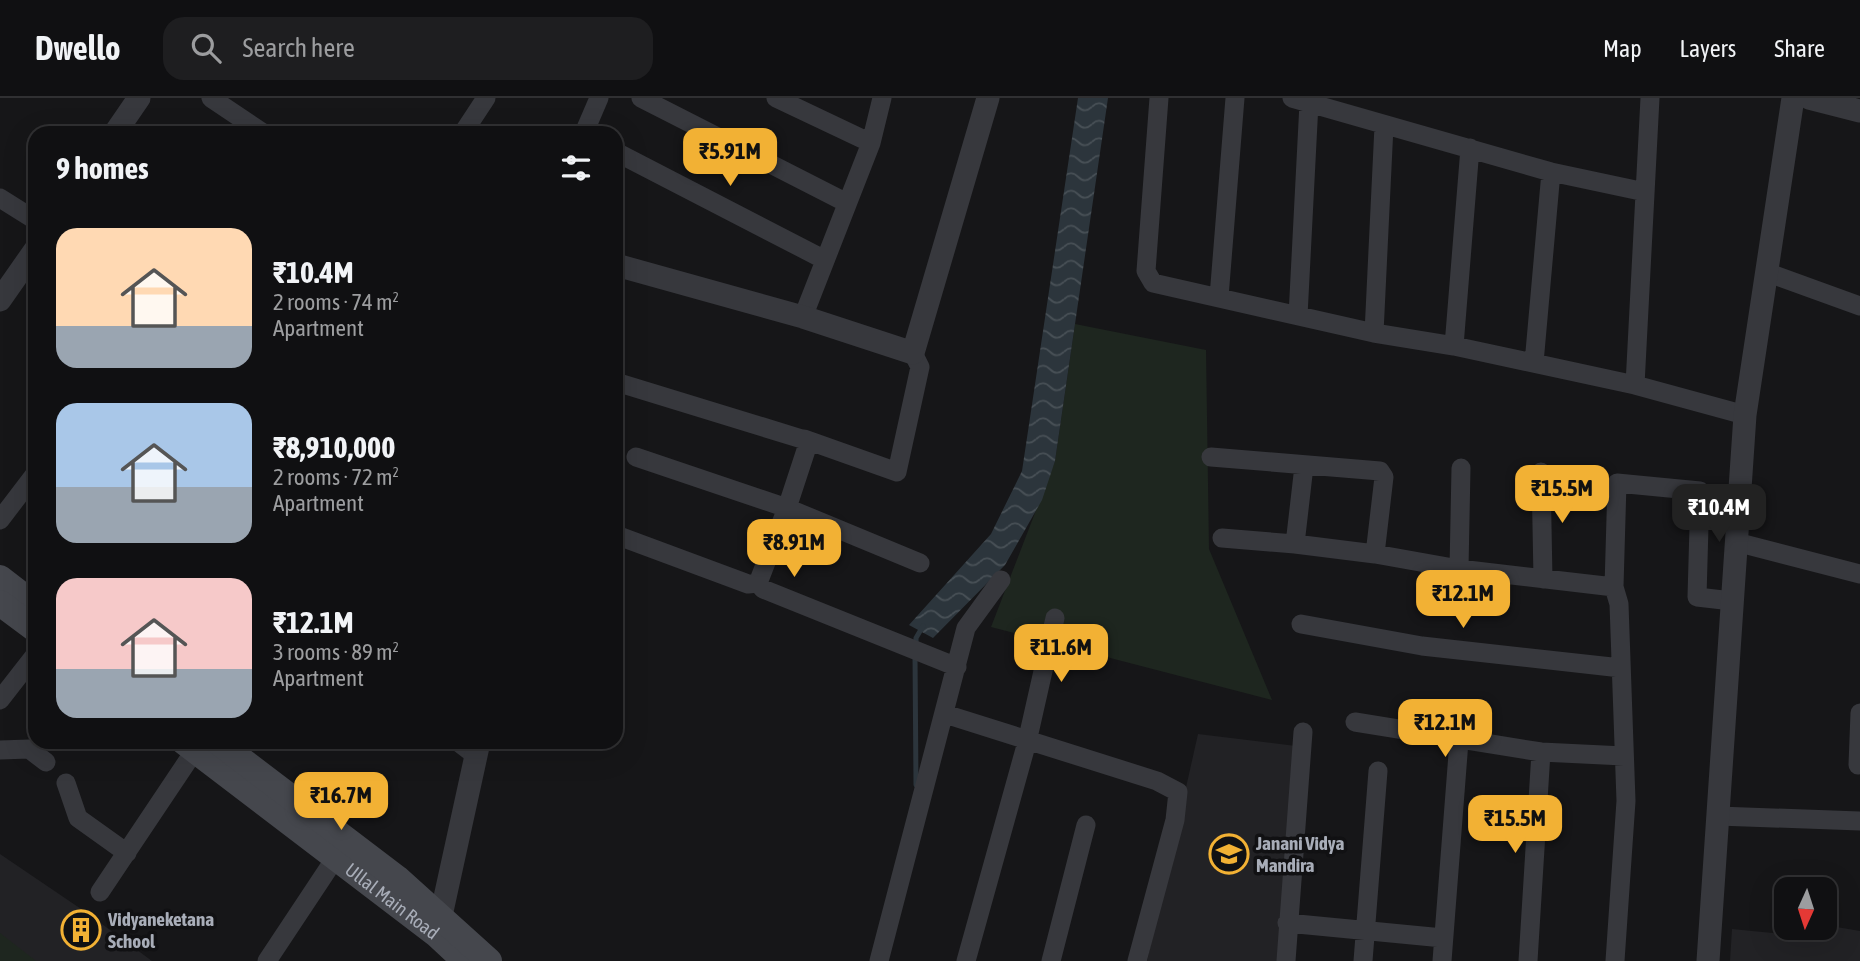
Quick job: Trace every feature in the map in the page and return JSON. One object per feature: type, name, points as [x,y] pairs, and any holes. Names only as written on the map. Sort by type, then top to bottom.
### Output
[{"type":"main road","points":[[0,578],[28,600]]},
{"type":"main road","points":[[0,603],[28,624]]},
{"type":"main road","name":"Ullal Main Road","points":[[204,749],[336,857],[489,961]]},
{"type":"main road","name":"Ullal Main Road","points":[[205,749],[397,877],[440,926],[465,961]]},
{"type":"street","points":[[120,126],[139,98]]},
{"type":"street","points":[[211,98],[253,126]]},
{"type":"street","points":[[468,126],[486,98]]},
{"type":"street","points":[[587,126],[599,98]]},
{"type":"street","points":[[640,98],[847,203]]},
{"type":"street","points":[[776,98],[871,143]]},
{"type":"street","points":[[803,317],[871,143],[882,98]]},
{"type":"street","points":[[623,384],[804,439],[897,472],[920,367],[913,353],[988,98]]},
{"type":"street","points":[[1159,98],[1146,271],[1150,280],[1160,287],[1219,297],[1374,333],[1534,363],[1634,385],[1745,415]]},
{"type":"street","points":[[1219,297],[1234,98]]},
{"type":"street","points":[[1634,385],[1650,98]]},
{"type":"street","points":[[1708,961],[1745,415],[1793,98]]},
{"type":"street","points":[[1809,98],[1860,111]]},
{"type":"street","points":[[1298,316],[1301,101],[1551,172],[1645,192]]},
{"type":"street","points":[[1374,333],[1384,126]]},
{"type":"street","points":[[1454,346],[1470,148]]},
{"type":"street","points":[[623,156],[825,260]]},
{"type":"street","points":[[1534,363],[1551,172]]},
{"type":"street","points":[[0,198],[28,216]]},
{"type":"street","points":[[0,300],[28,260]]},
{"type":"street","points":[[623,267],[803,317],[913,353]]},
{"type":"street","points":[[1766,272],[1860,306]]},
{"type":"street","points":[[758,583],[788,508],[807,447],[804,439]]},
{"type":"street","points":[[636,457],[788,508],[920,563]]},
{"type":"street","points":[[1211,457],[1380,471],[1384,477],[1375,554]]},
{"type":"street","points":[[1295,544],[1304,466]]},
{"type":"street","points":[[1459,569],[1461,468]]},
{"type":"street","points":[[1541,472],[1543,579]]},
{"type":"street","points":[[0,520],[28,483]]},
{"type":"street","points":[[1615,961],[1626,801],[1619,604],[1614,587],[1617,483],[1700,491],[1697,597],[1732,601]]},
{"type":"street","points":[[623,538],[748,584],[758,583]]},
{"type":"street","points":[[1222,538],[1295,544],[1375,554],[1459,569],[1614,587]]},
{"type":"street","points":[[1736,542],[1860,574]]},
{"type":"street","points":[[879,961],[966,628],[1001,580]]},
{"type":"street","points":[[758,583],[763,589],[957,667]]},
{"type":"street","points":[[966,961],[1027,742],[1055,618]]},
{"type":"street","points":[[1301,624],[1422,646],[1621,668]]},
{"type":"street","points":[[0,700],[28,664]]},
{"type":"street","points":[[945,713],[1027,742],[1157,781],[1178,792],[1175,820],[1137,961]]},
{"type":"street","points":[[1858,765],[1860,713]]},
{"type":"street","points":[[1355,722],[1458,741],[1541,752],[1624,756]]},
{"type":"street","points":[[1286,961],[1303,732]]},
{"type":"street","points":[[1442,961],[1458,741]]},
{"type":"street","points":[[0,750],[29,749],[46,762]]},
{"type":"street","points":[[100,892],[196,749]]},
{"type":"street","points":[[440,926],[470,749]]},
{"type":"street","points":[[1528,961],[1541,752]]},
{"type":"street","points":[[1363,961],[1378,771]]},
{"type":"street","points":[[66,783],[78,818],[127,853]]},
{"type":"street","points":[[1718,816],[1860,821]]},
{"type":"street","points":[[1051,961],[1086,825]]},
{"type":"street","points":[[267,961],[336,857]]},
{"type":"street","points":[[1287,923],[1443,938]]},
{"type":"shaded area","points":[[1075,324],[1206,350],[1209,549],[1272,700],[991,627],[1055,461]]},
{"type":"shaded area","name":"Janani Vidya Mandira","points":[[1198,734],[1296,746],[1278,961],[1147,961]]},
{"type":"shaded area","points":[[0,854],[87,913],[152,961],[0,961]]},
{"type":"shaded area","points":[[1838,927],[1860,931],[1860,961],[1730,961],[1732,929],[1774,933],[1774,940],[1838,940]]},
{"type":"shaded area","points":[[0,933],[36,961],[0,961]]},
{"type":"water","points":[[1078,98],[1108,98],[1055,461],[1042,500],[1005,565],[933,638],[909,625],[991,534],[1022,471]]},
{"type":"waterway","points":[[916,645],[916,638],[923,626]]},
{"type":"waterway","points":[[915,655],[916,785]]},
{"type":"place","name":"Janani Vidya Mandira","points":[[1229,854]]},
{"type":"place","name":"Vidyaneketana School","points":[[81,930]]}]
